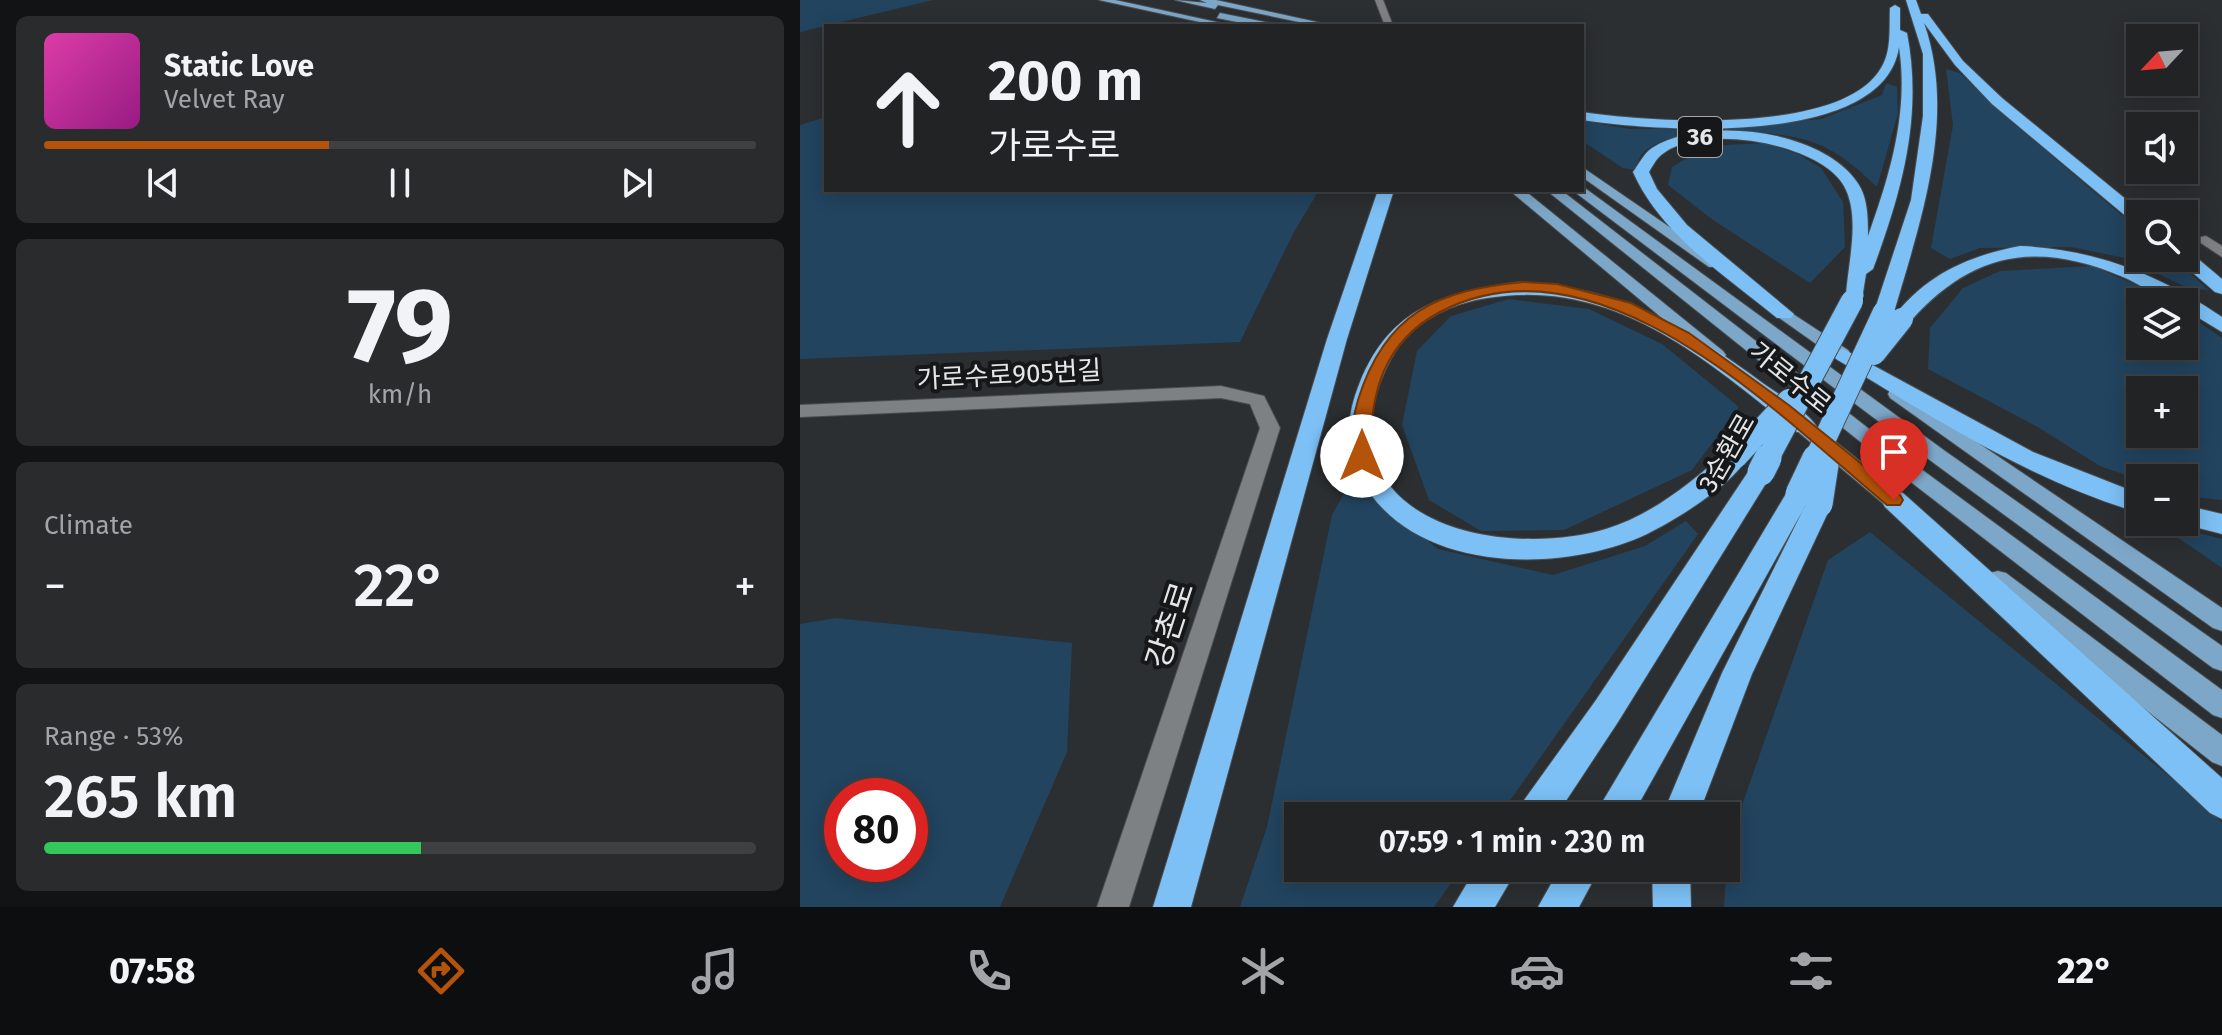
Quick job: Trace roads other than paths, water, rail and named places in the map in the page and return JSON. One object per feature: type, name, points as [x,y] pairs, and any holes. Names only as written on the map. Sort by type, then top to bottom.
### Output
[{"type":"highway","points":[[1911,0],[1959,63],[1990,95],[2126,207]]},
{"type":"highway","points":[[1893,315],[1919,200],[1930,116],[1929,54],[1911,0]]},
{"type":"highway","points":[[1584,116],[1632,123],[1712,125],[1783,118],[1823,109],[1864,93],[1886,71],[1892,53],[1894,4]]},
{"type":"highway","points":[[1855,295],[1893,195],[1908,113],[1907,51],[1894,4]]},
{"type":"highway","name":"36","points":[[1748,464],[1812,374],[1855,295],[1859,241],[1852,185],[1836,167],[1795,146],[1746,136],[1694,137],[1653,153],[1641,172],[1653,199],[1784,314]]},
{"type":"highway","points":[[1172,907],[1337,339],[1385,192]]},
{"type":"highway","points":[[1686,802],[1809,499],[1829,414],[1843,382],[1893,315],[1954,272],[1986,259],[2035,253],[2067,255],[2124,269],[2175,294],[2222,326]]},
{"type":"highway","points":[[2198,268],[2222,288]]},
{"type":"highway","points":[[1748,464],[1619,534],[1578,546],[1514,549],[1468,543],[1436,531],[1408,515],[1372,478],[1362,456],[1360,432],[1377,367],[1404,328],[1450,301],[1494,289],[1524,286],[1583,293],[1642,314],[1710,354],[1805,427]]},
{"type":"highway","points":[[1843,355],[2002,446],[2072,480],[2126,499]]},
{"type":"highway","name":"3순환로","points":[[1545,802],[1607,711],[1748,464]]},
{"type":"highway","points":[[1621,802],[1809,499]]},
{"type":"highway","points":[[1894,500],[2222,801]]},
{"type":"highway","points":[[2198,518],[2222,524]]},
{"type":"highway","points":[[1472,907],[1489,882]]},
{"type":"highway","points":[[1557,907],[1572,882]]},
{"type":"highway","points":[[1671,882],[1672,907]]},
{"type":"main road","points":[[1103,0],[1220,24]]},
{"type":"main road","points":[[1142,0],[1260,24]]},
{"type":"main road","points":[[1179,0],[1295,24]]},
{"type":"main road","points":[[1192,0],[1224,9]]},
{"type":"main road","points":[[1204,0],[1321,24]]},
{"type":"main road","name":"가로수로","points":[[1584,172],[1784,314]]},
{"type":"main road","name":"가로수로","points":[[1518,192],[1894,500],[2222,752]]},
{"type":"main road","name":"가로수로","points":[[1555,192],[1829,414],[2222,706]]},
{"type":"main road","name":"가로수로","points":[[1584,192],[2222,660]]},
{"type":"main road","name":"36","points":[[1784,314],[2222,621]]},
{"type":"street","points":[[1379,0],[1388,24]]},
{"type":"street","points":[[2206,240],[2222,253]]},
{"type":"street","name":"가로수로905번길","points":[[800,411],[1221,392]]},
{"type":"street","name":"강촌로","points":[[1113,907],[1270,428],[1257,400],[1221,392]]}]
